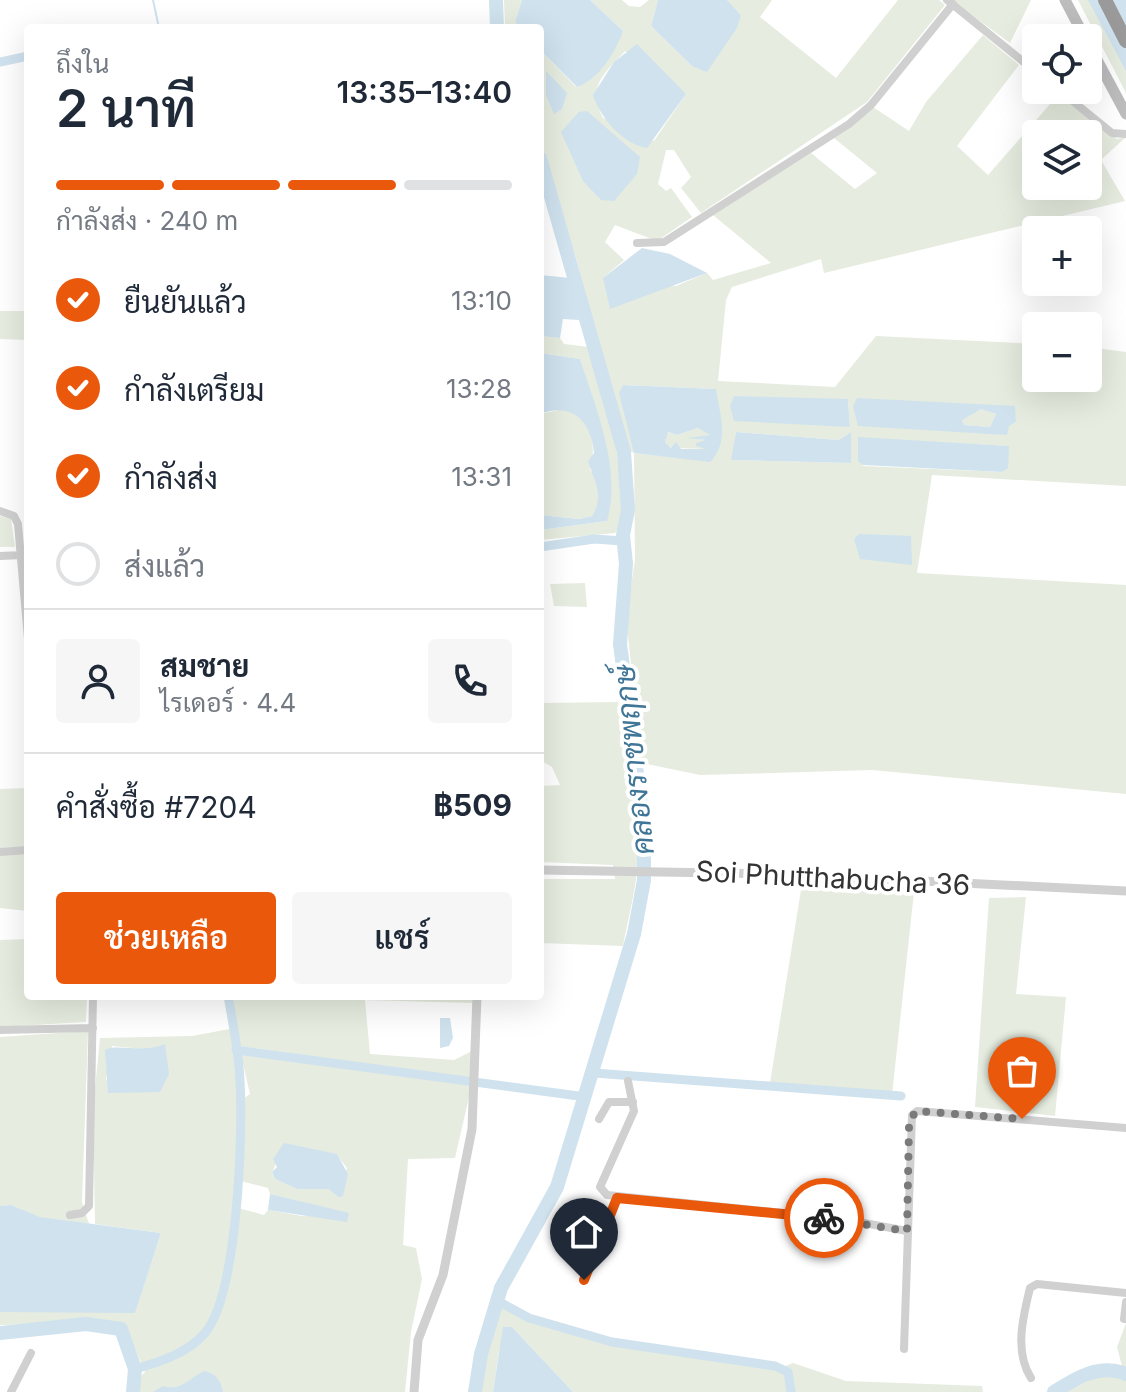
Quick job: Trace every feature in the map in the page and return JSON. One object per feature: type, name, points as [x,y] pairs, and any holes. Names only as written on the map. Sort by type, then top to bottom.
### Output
[{"type":"highway","points":[[1105,0],[1126,41]]},
{"type":"main road","points":[[1065,0],[1078,24]]},
{"type":"main road","points":[[1102,68],[1126,114]]},
{"type":"street","points":[[637,243],[664,242],[849,124],[871,105],[950,2],[1022,61]]},
{"type":"street","points":[[1076,104],[1112,133],[1126,134]]},
{"type":"street","points":[[0,511],[14,516],[18,524],[24,583]]},
{"type":"street","points":[[0,556],[22,555]]},
{"type":"street","points":[[0,852],[24,850]]},
{"type":"street","name":"Soi Phutthabucha 36","points":[[544,870],[765,873],[1126,891]]},
{"type":"street","points":[[70,1215],[82,1213],[89,1206],[93,1000]]},
{"type":"street","points":[[414,1392],[418,1340],[447,1262],[472,1129],[477,1069],[477,1000]]},
{"type":"street","points":[[0,1030],[93,1028]]},
{"type":"street","points":[[628,1081],[633,1102],[632,1119],[600,1187],[607,1195],[843,1219],[907,1231]]},
{"type":"street","points":[[599,1119],[609,1102],[633,1102]]},
{"type":"street","points":[[904,1349],[909,1127],[910,1119],[917,1111],[1126,1128]]},
{"type":"street","points":[[584,1280],[617,1198]]},
{"type":"street","points":[[1031,1378],[1022,1358],[1022,1329],[1030,1288],[1037,1284],[1126,1293]]},
{"type":"street","points":[[1124,1319],[1126,1302]]},
{"type":"street","points":[[11,1392],[31,1353]]},
{"type":"shaded area","points":[[504,0],[522,0],[517,24],[505,24]]},
{"type":"shaded area","points":[[590,0],[622,0],[629,6],[640,7],[649,0],[658,0],[651,26],[692,66],[741,15],[727,0],[772,0],[760,17],[836,78],[898,0],[939,0],[945,5],[867,102],[701,213],[681,188],[691,177],[674,150],[666,150],[658,184],[666,191],[671,188],[692,217],[657,241],[615,225],[605,242],[624,260],[603,278],[676,286],[707,273],[713,280],[771,263],[713,215],[811,153],[855,189],[877,173],[834,138],[873,107],[909,131],[926,102],[983,35],[1019,65],[957,146],[988,175],[1022,136],[1022,200],[1102,200],[1102,162],[1125,201],[1062,216],[1022,216],[1022,226],[824,273],[821,259],[732,287],[726,300],[718,381],[835,387],[876,336],[1022,343],[1022,392],[1102,392],[1102,349],[1126,352],[1126,486],[932,475],[917,573],[1126,585],[1126,794],[872,770],[700,775],[642,763],[626,618],[635,560],[634,453],[627,450],[576,258],[544,161],[544,54],[576,87],[598,71],[623,31]],"holes":[[[625,51],[686,94],[654,141],[603,118],[598,107],[597,89],[604,74]],[[624,385],[716,389],[709,461],[634,453]],[[734,396],[848,401],[850,426]],[[853,406],[1014,406],[1016,422],[1008,426],[1006,435]],[[736,432],[839,440],[851,432],[851,463],[732,460]],[[858,438],[1008,446],[1008,467],[1002,472],[863,466]]]},
{"type":"shaded area","points":[[951,0],[1031,0],[1010,43]]},
{"type":"shaded area","points":[[1078,0],[1126,0],[1126,93],[1102,46],[1102,24],[1090,24]]},
{"type":"shaded area","points":[[1050,104],[1070,104],[1092,120],[1036,120]]},
{"type":"shaded area","points":[[1102,128],[1117,139],[1126,137],[1102,159]]},
{"type":"shaded area","points":[[0,311],[24,311],[24,340],[0,339]]},
{"type":"shaded area","points":[[544,336],[560,338],[564,344],[589,347],[615,443],[620,472],[621,520],[615,533],[544,540],[544,529],[607,521],[607,448],[580,359],[544,354]]},
{"type":"shaded area","points":[[564,409],[581,419],[590,433],[593,450],[590,470],[596,476],[600,504],[592,516],[579,519],[544,515],[544,413]]},
{"type":"shaded area","points":[[982,409],[996,414],[990,427],[964,425],[962,420],[968,413]]},
{"type":"shaded area","points":[[698,428],[712,435],[692,438],[711,441],[702,445],[708,449],[671,448],[665,442],[667,432],[677,435]]},
{"type":"shaded area","points":[[0,516],[11,519],[15,547],[0,547]]},
{"type":"shaded area","points":[[585,583],[587,607],[554,606],[550,584]]},
{"type":"shaded area","points":[[618,702],[628,745],[638,835],[636,879],[623,946],[544,943],[544,879],[615,879],[613,865],[544,862],[544,786],[560,785],[552,767],[544,762],[544,703]]},
{"type":"shaded area","points":[[24,788],[24,847],[0,848],[0,789]]},
{"type":"shaded area","points":[[24,853],[24,911],[0,908],[0,855]]},
{"type":"shaded area","points":[[801,890],[914,892],[892,1095],[770,1083]]},
{"type":"shaded area","points":[[1026,897],[1016,994],[1066,997],[1055,1116],[975,1107],[989,898]]},
{"type":"shaded area","points":[[24,939],[24,1000],[87,1000],[86,1022],[0,1027],[0,940]]},
{"type":"shaded area","points":[[231,1000],[365,1000],[370,1054],[454,1060],[474,1050],[473,1079],[239,1046]]},
{"type":"shaded area","points":[[365,1000],[473,1000],[473,1003]]},
{"type":"shaded area","points":[[230,1029],[243,1099],[250,1094],[241,1055],[472,1084],[455,1158],[408,1159],[403,1245],[416,1248],[422,1279],[411,1332],[405,1392],[138,1392],[138,1379],[145,1372],[127,1330],[115,1322],[0,1325],[0,1312],[135,1312],[161,1233],[95,1224],[93,1109],[100,1038],[192,1036]],"holes":[[[165,1045],[106,1080],[112,1046],[152,1050]],[[284,1144],[336,1154],[347,1168],[338,1197],[330,1189],[297,1189],[275,1179],[272,1173]],[[241,1181],[268,1188],[270,1194],[349,1214],[302,1216],[268,1210],[264,1215],[238,1208]]]},
{"type":"shaded area","points":[[88,1031],[82,1202],[89,1224],[39,1217],[11,1205],[0,1206],[0,1037]]},
{"type":"shaded area","points":[[498,1305],[600,1339],[669,1354],[776,1370],[793,1363],[846,1381],[982,1386],[983,1392],[573,1392],[512,1327],[499,1351],[493,1392],[479,1392]]},
{"type":"shaded area","points":[[1126,1323],[1126,1367],[1122,1366],[1117,1347]]},
{"type":"shaded area","points":[[1104,1374],[1126,1381],[1126,1392],[1064,1392]]},
{"type":"water","points":[[522,0],[590,0],[623,31],[606,64],[593,78],[577,87],[544,54],[544,24],[515,22]]},
{"type":"water","points":[[658,0],[727,0],[741,15],[737,28],[707,72],[692,66],[651,26]]},
{"type":"water","points":[[1088,0],[1126,0],[1126,71],[1102,24]]},
{"type":"water","points":[[637,44],[686,94],[647,148],[629,141],[613,128],[593,95],[614,62]]},
{"type":"water","points":[[546,71],[567,93],[562,109],[554,114],[546,95]]},
{"type":"water","points":[[587,111],[640,157],[637,174],[614,201],[601,200],[583,181],[561,132],[579,112]]},
{"type":"water","points":[[642,248],[670,254],[707,273],[610,309],[603,278]]},
{"type":"water","points":[[544,275],[570,278],[579,320],[563,319],[560,338],[544,336]]},
{"type":"water","points":[[544,354],[580,359],[600,419],[609,460],[611,501],[607,521],[544,529],[544,515],[579,519],[592,516],[598,502],[588,461],[594,453],[589,432],[578,417],[551,411],[544,413]]},
{"type":"water","points":[[623,385],[716,389],[722,437],[716,454],[710,462],[634,453],[619,393]],"holes":[[[698,428],[710,435],[687,438],[706,440],[696,443],[696,446],[706,449],[681,449],[676,442],[671,448],[665,442],[668,432],[677,435]]]},
{"type":"water","points":[[734,396],[848,399],[850,427],[734,421],[730,406]]},
{"type":"water","points":[[857,398],[1015,406],[1016,422],[1009,426],[1007,435],[858,426],[853,406]],"holes":[[[981,409],[996,414],[990,427],[964,425],[962,420]]]},
{"type":"water","points":[[736,432],[839,440],[851,432],[851,463],[731,460]]},
{"type":"water","points":[[858,437],[1009,446],[1008,468],[1002,472],[863,465],[858,461]]},
{"type":"water","points":[[859,534],[911,536],[912,565],[860,559],[854,539]]},
{"type":"water","points":[[440,1018],[450,1018],[453,1038],[449,1046],[440,1048]]},
{"type":"water","points":[[165,1044],[169,1074],[160,1092],[108,1093],[105,1050]]},
{"type":"water","points":[[284,1143],[337,1154],[348,1174],[343,1196],[338,1197],[329,1189],[297,1189],[275,1179],[272,1172],[277,1167],[273,1159]]},
{"type":"water","points":[[270,1194],[349,1213],[347,1222],[268,1210]]},
{"type":"water","points":[[11,1205],[40,1217],[161,1233],[135,1313],[0,1312],[0,1206]]},
{"type":"water","points":[[503,1327],[512,1327],[573,1392],[493,1392]]},
{"type":"water","points":[[204,1371],[217,1378],[223,1392],[153,1392],[163,1386],[180,1386]]},
{"type":"waterway","points":[[153,0],[158,24]]},
{"type":"waterway","name":"คลองราชพฤกษ์","points":[[496,0],[497,24]]},
{"type":"waterway","points":[[0,62],[24,57]]},
{"type":"waterway","name":"คลองราชพฤกษ์","points":[[475,1392],[481,1354],[501,1288],[557,1187],[634,934],[644,880],[644,828],[620,644],[626,564],[623,535],[628,510],[624,452],[544,172]]},
{"type":"waterway","points":[[544,546],[594,539],[623,541]]},
{"type":"waterway","points":[[135,1369],[173,1356],[198,1340],[216,1313],[225,1284],[236,1212],[241,1105],[236,1038],[229,1000]]},
{"type":"waterway","points":[[236,1050],[586,1097]]},
{"type":"waterway","points":[[594,1073],[901,1096]]},
{"type":"waterway","points":[[496,1300],[529,1318],[612,1342],[775,1366],[788,1372],[791,1392]]},
{"type":"waterway","points":[[0,1333],[86,1324],[121,1329],[135,1369],[133,1392]]},
{"type":"waterway","points":[[1054,1392],[1098,1371],[1126,1374]]},
{"type":"way so far","points":[[824,1218],[907,1231],[909,1127],[912,1115],[917,1111],[1022,1119]]},
{"type":"route","points":[[584,1280],[617,1198],[824,1218]]}]
